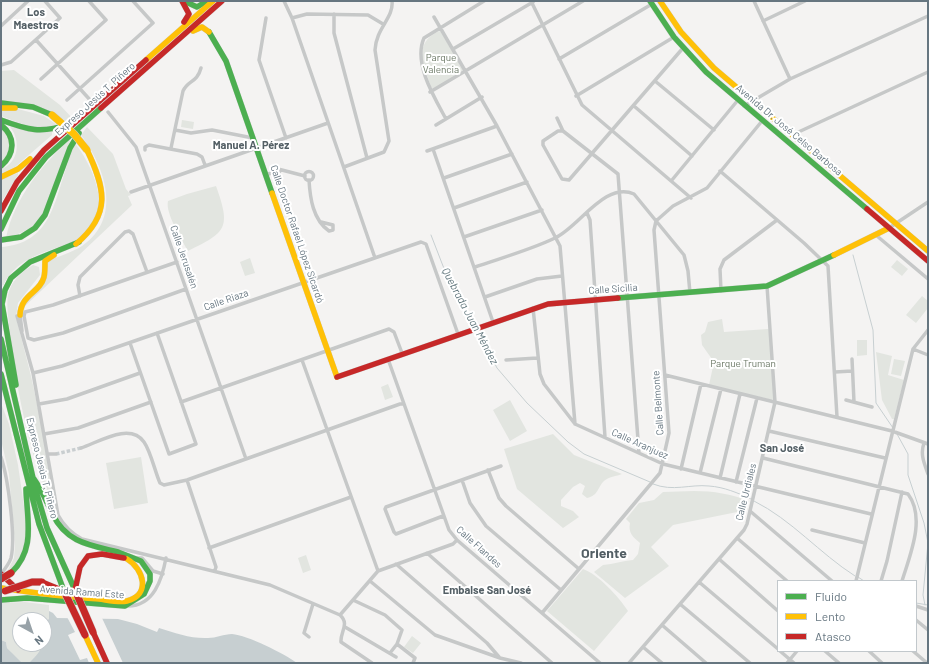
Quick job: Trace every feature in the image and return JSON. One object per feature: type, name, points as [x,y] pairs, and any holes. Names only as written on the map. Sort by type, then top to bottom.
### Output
[{"type":"main road","points":[[183,1],[194,7],[200,6],[207,1]]},
{"type":"main road","points":[[174,40],[189,16],[183,1]]},
{"type":"main road","name":"Expreso Jesús T. Piñero","points":[[1,229],[15,197],[35,169],[61,143],[174,40],[213,1]]},
{"type":"main road","points":[[210,32],[206,20],[222,1]]},
{"type":"main road","name":"Expreso Jesús T. Piñero","points":[[1,211],[17,182],[44,150],[77,120],[222,1]]},
{"type":"main road","name":"Avenida Dr. José Celso Barbosa","points":[[660,1],[681,32],[702,56],[751,101],[928,251]]},
{"type":"main road","name":"Avenida Dr. José Celso Barbosa","points":[[651,2],[674,37],[706,72],[928,261]]},
{"type":"main road","points":[[174,40],[198,27],[204,28],[210,32]]},
{"type":"main road","name":"Calle Doctor Rafael López Sicardó","points":[[210,32],[217,42],[226,61],[256,148],[267,174],[337,380]]},
{"type":"main road","points":[[1,240],[18,238],[29,233],[44,218],[51,205],[74,140],[107,102]]},
{"type":"main road","points":[[1,103],[23,104],[43,110],[52,115],[74,134],[87,150],[97,173],[102,198],[97,220],[90,232],[65,252],[46,260],[44,264],[44,278],[24,300],[20,308],[21,314]]},
{"type":"main road","points":[[1,108],[43,110]]},
{"type":"main road","points":[[1,120],[39,132],[55,129],[77,120]]},
{"type":"main road","points":[[1,125],[11,137],[13,149],[9,159],[1,166]]},
{"type":"main road","points":[[770,126],[787,136],[792,135]]},
{"type":"main road","points":[[1,177],[18,169],[44,150]]},
{"type":"main road","name":"Calle Sicilia","points":[[337,380],[388,359],[548,304],[721,291],[767,286],[877,236],[889,228]]},
{"type":"main road","points":[[19,415],[15,376],[4,320],[3,293],[15,271],[29,261],[79,242]]},
{"type":"main road","points":[[4,320],[5,297],[8,285],[20,270],[29,264],[36,264],[41,268],[41,278],[19,304],[21,314]]},
{"type":"main road","name":"Expreso Jesús T. Piñero","points":[[1,339],[19,415],[29,478],[47,528],[107,663]]},
{"type":"main road","name":"Expreso Jesús T. Piñero","points":[[1,374],[29,478],[39,524],[64,591],[98,663]]},
{"type":"main road","points":[[1,578],[11,573],[18,567],[27,551],[29,478]]},
{"type":"main road","name":"Avenida Ramal Este","points":[[1,600],[26,598],[125,606],[135,603],[141,598],[149,583],[147,569],[135,558],[76,541],[66,536],[53,517],[40,487],[29,478]]},
{"type":"main road","name":"Avenida Ramal Este","points":[[2,591],[20,591],[46,595],[126,601],[137,596],[142,588],[142,575],[135,562],[105,554],[95,554],[87,557],[78,569],[75,590]]},
{"type":"main road","points":[[1,574],[20,591]]},
{"type":"main road","points":[[2,591],[32,582],[42,582],[64,591]]},
{"type":"street","points":[[1,26],[28,1]]},
{"type":"street","points":[[1,65],[11,62],[60,18],[45,1]]},
{"type":"street","points":[[41,79],[106,20],[89,1]]},
{"type":"street","points":[[67,100],[153,23],[133,1]]},
{"type":"street","points":[[194,7],[200,1]]},
{"type":"street","points":[[284,1],[292,18],[375,258]]},
{"type":"street","points":[[344,167],[384,152],[389,141],[375,50],[376,39],[382,24],[390,15],[393,8],[392,1]]},
{"type":"street","points":[[446,119],[430,92],[421,60],[420,47],[424,38],[484,1]]},
{"type":"street","points":[[453,49],[532,1],[576,96],[582,105],[672,180],[691,198]]},
{"type":"street","points":[[430,92],[583,1]]},
{"type":"street","points":[[754,1],[790,79]]},
{"type":"street","points":[[763,21],[805,1]]},
{"type":"street","points":[[559,59],[651,2]]},
{"type":"street","points":[[292,18],[307,14],[368,15],[382,24]]},
{"type":"street","points":[[334,14],[334,33],[367,158]]},
{"type":"street","points":[[672,180],[714,130],[741,103],[751,101],[790,79],[928,16]]},
{"type":"street","points":[[434,17],[482,98],[560,246],[575,424]]},
{"type":"street","points":[[266,18],[259,60],[286,138]]},
{"type":"street","points":[[576,96],[674,37]]},
{"type":"street","points":[[36,40],[91,101]]},
{"type":"street","points":[[563,131],[558,131],[543,141],[543,145],[562,179],[569,180],[683,48]]},
{"type":"street","points":[[171,148],[185,88],[199,76],[201,68]]},
{"type":"street","points":[[792,135],[928,72]]},
{"type":"street","points":[[655,81],[714,130]]},
{"type":"street","points":[[436,125],[482,98]]},
{"type":"street","points":[[634,106],[692,156]]},
{"type":"street","name":"Calle Jerusalén","points":[[108,112],[136,147],[246,459]]},
{"type":"street","points":[[557,118],[563,131],[618,174],[638,453]]},
{"type":"street","points":[[656,220],[673,206],[691,198],[707,188],[762,121]]},
{"type":"street","points":[[131,192],[328,123]]},
{"type":"street","points":[[427,151],[497,126]]},
{"type":"street","points":[[175,130],[191,133],[212,130],[253,138]]},
{"type":"street","points":[[145,150],[145,147],[148,145],[171,148],[202,157],[205,165]]},
{"type":"street","points":[[433,149],[493,322]]},
{"type":"street","points":[[444,178],[512,154]]},
{"type":"street","points":[[267,174],[274,170],[281,170],[305,176],[309,180],[313,209],[321,222]]},
{"type":"street","points":[[720,171],[828,266],[837,417]]},
{"type":"street","points":[[305,176],[306,172],[312,172],[313,178],[309,180]]},
{"type":"street","points":[[454,208],[527,182]]},
{"type":"street","points":[[474,267],[557,238],[609,194],[619,191],[627,191],[634,194],[684,255],[688,271],[690,293]]},
{"type":"street","points":[[889,228],[927,204]]},
{"type":"street","points":[[464,237],[542,210]]},
{"type":"street","points":[[587,213],[590,220],[605,437]]},
{"type":"street","name":"Calle Belmonte","points":[[542,613],[656,480],[663,464],[669,433],[654,230],[656,220]]},
{"type":"street","points":[[721,291],[720,269],[724,260],[732,252],[777,220]]},
{"type":"street","points":[[80,296],[78,285],[80,277],[126,232],[129,231],[132,234],[147,272]]},
{"type":"street","points":[[877,236],[928,279]]},
{"type":"street","name":"Calle Riaza","points":[[33,373],[62,366],[303,282],[424,242],[458,334]]},
{"type":"street","points":[[21,314],[53,306],[177,262]]},
{"type":"street","points":[[485,297],[537,279],[562,276]]},
{"type":"street","name":"Calle Urdiales","points":[[631,662],[643,646],[737,538],[747,524],[776,402],[767,286]]},
{"type":"street","points":[[21,314],[24,316],[28,338],[34,340],[63,333],[186,289]]},
{"type":"street","name":"Calle Aranjuez","points":[[533,308],[537,358],[540,374],[544,384],[575,424],[663,464],[871,514]]},
{"type":"street","points":[[21,314],[24,340],[33,373],[58,515],[64,525],[72,533],[82,539],[216,570],[270,585],[340,615],[344,618],[345,627],[341,642],[347,648],[372,663]]},
{"type":"street","points":[[181,402],[389,329],[394,332],[402,354]]},
{"type":"street","points":[[856,580],[871,514],[913,349],[928,330]]},
{"type":"street","points":[[130,343],[169,454],[196,444],[157,333]]},
{"type":"street","points":[[913,349],[928,355]]},
{"type":"street","points":[[506,360],[537,358]]},
{"type":"street","name":"Calle Flandes","points":[[388,359],[448,530],[457,540],[600,663]]},
{"type":"street","points":[[852,359],[854,402]]},
{"type":"street","points":[[302,360],[378,571]]},
{"type":"street","points":[[835,372],[852,371]]},
{"type":"street","points":[[39,404],[67,399],[140,372]]},
{"type":"street","points":[[665,375],[892,431],[926,443],[922,449],[923,460],[928,474]]},
{"type":"street","points":[[681,469],[701,384]]},
{"type":"street","points":[[700,473],[721,389]]},
{"type":"street","points":[[720,478],[740,394]]},
{"type":"street","points":[[736,482],[756,398]]},
{"type":"street","points":[[846,400],[872,407]]},
{"type":"street","points":[[44,434],[78,428],[151,402]]},
{"type":"street","points":[[81,448],[124,432],[135,434],[144,442],[160,483],[164,485],[187,480],[400,404],[404,404]]},
{"type":"street","points":[[769,431],[885,458]]},
{"type":"street","points":[[47,454],[56,454]]},
{"type":"street","points":[[1,457],[8,487],[12,550],[9,564],[1,574]]},
{"type":"street","points":[[763,458],[908,494],[912,499],[917,517],[910,554],[902,580]]},
{"type":"street","points":[[442,516],[396,534],[389,521],[386,507],[501,466]]},
{"type":"street","points":[[488,470],[499,498],[506,506],[579,569]]},
{"type":"street","points":[[187,480],[216,570]]},
{"type":"street","points":[[462,480],[470,503],[486,526],[561,590]]},
{"type":"street","points":[[881,580],[902,492]]},
{"type":"street","points":[[209,548],[351,497]]},
{"type":"street","points":[[750,509],[831,580]]},
{"type":"street","points":[[812,530],[865,543]]},
{"type":"street","points":[[737,538],[786,580]]},
{"type":"street","points":[[340,615],[378,571],[453,544],[457,540]]},
{"type":"street","points":[[427,553],[552,663]]},
{"type":"street","points":[[135,558],[142,558],[153,571],[163,574]]},
{"type":"street","points":[[125,606],[136,606],[156,590],[163,574],[166,558]]},
{"type":"street","points":[[718,559],[777,610]]},
{"type":"street","points":[[396,564],[487,643],[500,658]]},
{"type":"street","points":[[370,581],[435,635],[500,658],[521,663]]},
{"type":"street","points":[[700,582],[777,648]]},
{"type":"street","points":[[353,600],[385,615],[402,630],[398,644],[390,653]]},
{"type":"street","points":[[309,637],[304,633],[313,604]]},
{"type":"street","points":[[680,604],[750,663]]},
{"type":"street","points":[[917,606],[928,610]]},
{"type":"street","points":[[917,621],[928,630]]},
{"type":"street","points":[[662,625],[706,663]]},
{"type":"street","points":[[345,627],[396,657]]},
{"type":"street","points":[[398,644],[415,658],[413,663]]},
{"type":"street","points":[[643,646],[662,663]]},
{"type":"street","points":[[781,652],[794,663]]},
{"type":"street","points":[[787,663],[796,652]]},
{"type":"street","points":[[826,652],[839,663]]},
{"type":"street","points":[[870,652],[882,663]]},
{"type":"street","points":[[914,652],[927,663]]},
{"type":"street","points":[[595,658],[595,663]]},
{"type":"green space","name":"Parque Valencia","points":[[439,31],[463,70],[434,89],[431,87],[422,56],[425,42]]},
{"type":"green space","points":[[14,70],[60,105],[73,119],[69,123],[53,113],[36,106],[1,102],[1,71]]},
{"type":"green space","points":[[18,109],[44,116],[57,125],[42,128],[29,126],[1,116],[1,110]]},
{"type":"green space","points":[[182,120],[194,122],[193,129],[181,127]]},
{"type":"green space","points":[[1,127],[10,139],[10,154],[1,164]]},
{"type":"green space","points":[[10,127],[52,132],[52,135],[15,167],[1,174],[1,169],[12,162],[15,157],[17,144],[16,138]]},
{"type":"green space","points":[[87,127],[113,154],[126,189],[131,195],[128,196],[132,205],[25,306],[24,311],[24,304],[41,286],[48,261],[82,246],[95,235],[103,221],[106,207],[106,192],[103,177],[97,162],[81,135]]},
{"type":"green space","points":[[71,138],[60,175],[43,216],[29,229],[6,238],[15,209],[22,196],[50,159]]},
{"type":"green space","points":[[75,143],[89,165],[98,191],[99,204],[97,217],[91,228],[81,238],[29,259],[14,270],[3,286],[1,283],[2,247],[18,244],[30,238],[40,230],[53,208]]},
{"type":"green space","points":[[18,173],[18,175],[1,203],[1,179]]},
{"type":"green space","points":[[216,186],[223,211],[224,220],[222,227],[211,239],[188,251],[171,219],[168,201]]},
{"type":"green space","points":[[250,258],[255,273],[245,276],[240,262]]},
{"type":"green space","points":[[897,260],[908,269],[902,276],[891,267]]},
{"type":"green space","points":[[33,265],[39,267],[40,275],[18,303],[16,317],[42,427],[55,513],[38,471],[26,425],[16,379],[7,304],[11,285],[24,271]]},
{"type":"green space","points":[[922,296],[928,301],[928,308],[916,323],[906,315]]},
{"type":"green space","name":"Parque Truman","points":[[722,319],[724,332],[768,329],[770,331],[774,398],[772,400],[709,385],[714,362],[702,345],[701,335],[705,332],[708,322]]},
{"type":"green space","points":[[857,340],[867,340],[867,355],[857,356]]},
{"type":"green space","points":[[876,352],[892,356],[888,375],[904,380],[894,419],[892,419],[882,400]]},
{"type":"green space","points":[[894,359],[905,361],[901,376],[891,374]]},
{"type":"green space","points":[[388,384],[393,397],[385,400],[381,387]]},
{"type":"green space","points":[[510,400],[527,431],[510,441],[493,410]]},
{"type":"green space","points":[[1,404],[9,424],[18,465],[27,527],[23,558],[6,574],[14,558],[15,545],[9,474],[2,444]]},
{"type":"green space","points":[[553,434],[574,455],[622,474],[606,480],[591,497],[587,498],[582,494],[585,486],[580,483],[573,487],[561,500],[561,506],[573,511],[579,517],[563,528],[517,489],[504,449]]},
{"type":"green space","points":[[141,457],[148,503],[114,509],[106,463]]},
{"type":"green space","points":[[694,491],[722,493],[749,501],[747,510],[673,525],[651,547],[669,566],[625,598],[594,572],[603,565],[633,560],[638,554],[640,543],[632,534],[630,530],[630,523],[626,519],[639,503],[654,500],[663,492]]},
{"type":"green space","points":[[306,555],[311,570],[303,573],[298,558]]},
{"type":"green space","points":[[583,569],[595,576],[608,587],[628,611],[594,651],[547,611]]},
{"type":"green space","points":[[25,602],[49,605],[49,612],[12,612],[12,652],[40,652],[29,663],[19,662],[7,648],[6,642],[1,640],[1,603]]},
{"type":"green space","points":[[412,636],[421,643],[413,653],[404,647]]},
{"type":"shaded area","points":[[52,612],[57,618],[118,619],[137,624],[157,632],[159,628],[196,638],[211,638],[232,634],[239,635],[266,646],[297,663],[29,663],[38,653],[52,652]]},
{"type":"shaded area","points":[[1,640],[6,642],[7,648],[22,663],[1,663]]},
{"type":"pier","points":[[67,617],[102,618],[123,663],[89,663],[87,658],[80,660],[68,635],[75,632]]},
{"type":"waterway","name":"Quebrada Juan Méndez","points":[[431,235],[443,266],[475,326]]},
{"type":"waterway","points":[[853,255],[873,330],[876,403],[893,428]]},
{"type":"waterway","name":"Quebrada Juan Méndez","points":[[478,331],[497,368],[527,403],[568,442],[584,454],[650,482]]},
{"type":"waterway","points":[[897,434],[908,454],[908,475],[924,523],[928,543],[923,595],[925,605]]},
{"type":"waterway","name":"Quebrada Juan Méndez","points":[[653,484],[674,488],[702,486],[715,487],[731,491],[751,499]]},
{"type":"waterway","name":"Quebrada Juan Méndez","points":[[754,501],[781,518],[855,576]]},
{"type":"waterway","name":"Quebrada Juan Méndez","points":[[858,577],[862,580]]},
{"type":"waterway","name":"Quebrada Juan Méndez","points":[[917,603],[928,605]]},
{"type":"tunnel","points":[[56,454],[81,448]]},
{"type":"traffic: fast","points":[[184,1],[197,7],[207,1]]},
{"type":"traffic: fast","points":[[650,1],[674,37],[706,72],[867,209]]},
{"type":"traffic: fast","points":[[209,32],[226,61],[272,193]]},
{"type":"traffic: fast","points":[[1,103],[33,107],[52,115]]},
{"type":"traffic: fast","points":[[1,229],[19,191],[46,157],[101,108]]},
{"type":"traffic: fast","points":[[1,120],[35,130],[50,129],[69,124]]},
{"type":"traffic: fast","points":[[1,125],[9,135],[12,146],[9,156],[1,166]]},
{"type":"traffic: fast","points":[[1,240],[21,237],[35,228],[45,215],[70,148],[79,133]]},
{"type":"traffic: fast","points":[[16,385],[2,304],[5,290],[11,278],[30,262],[79,242]]},
{"type":"traffic: fast","points":[[618,298],[767,286],[834,255]]},
{"type":"traffic: fast","points":[[1,339],[36,491],[47,528],[75,590]]},
{"type":"traffic: fast","points":[[1,374],[39,524],[64,591]]},
{"type":"traffic: fast","points":[[34,479],[53,515],[65,532],[89,545],[118,552]]},
{"type":"traffic: fast","points":[[11,573],[19,564],[27,544],[28,523],[26,489]]},
{"type":"traffic: fast","points":[[1,600],[27,598],[125,606],[144,594],[150,581],[150,574],[141,561],[118,552]]},
{"type":"traffic: slow","points":[[146,60],[213,1]]},
{"type":"traffic: slow","points":[[660,1],[681,32],[714,68],[928,251]]},
{"type":"traffic: slow","points":[[193,31],[202,27],[209,32]]},
{"type":"traffic: slow","points":[[1,108],[15,108]]},
{"type":"traffic: slow","points":[[52,115],[74,134],[87,150]]},
{"type":"traffic: slow","points":[[76,244],[88,233],[95,222],[100,211],[102,200],[98,176],[87,150]]},
{"type":"traffic: slow","points":[[1,177],[18,169],[30,159]]},
{"type":"traffic: slow","points":[[272,193],[337,377]]},
{"type":"traffic: slow","points":[[834,255],[889,228]]},
{"type":"traffic: slow","points":[[20,315],[24,302],[42,282],[45,261],[54,255]]},
{"type":"traffic: slow","points":[[1,588],[124,602],[135,598],[140,593],[142,588],[141,575],[138,569],[127,559]]},
{"type":"traffic: slow","points":[[85,635],[98,663]]},
{"type":"traffic: jam","points":[[182,1],[189,14],[184,22]]},
{"type":"traffic: jam","points":[[101,108],[222,1]]},
{"type":"traffic: jam","points":[[1,211],[17,182],[44,150],[146,60]]},
{"type":"traffic: jam","points":[[867,209],[928,261]]},
{"type":"traffic: jam","points":[[337,377],[548,304],[618,298]]},
{"type":"traffic: jam","points":[[75,590],[80,567],[88,556],[102,554],[124,558]]},
{"type":"traffic: jam","points":[[1,579],[11,573]]},
{"type":"traffic: jam","points":[[1,574],[18,590]]},
{"type":"traffic: jam","points":[[5,591],[32,582],[42,582]]},
{"type":"traffic: jam","points":[[42,582],[64,591]]},
{"type":"traffic: jam","points":[[75,590],[93,632]]},
{"type":"traffic: jam","points":[[64,591],[85,635]]},
{"type":"traffic: jam","points":[[93,632],[107,663]]},
{"type":"district","name":"Los Maestros","points":[[36,18]]},
{"type":"district","name":"Manuel A. Pérez","points":[[251,145]]},
{"type":"district","name":"San José","points":[[782,448]]},
{"type":"district","name":"Oriente","points":[[604,553]]},
{"type":"district","name":"Embalse San José","points":[[487,590]]}]
